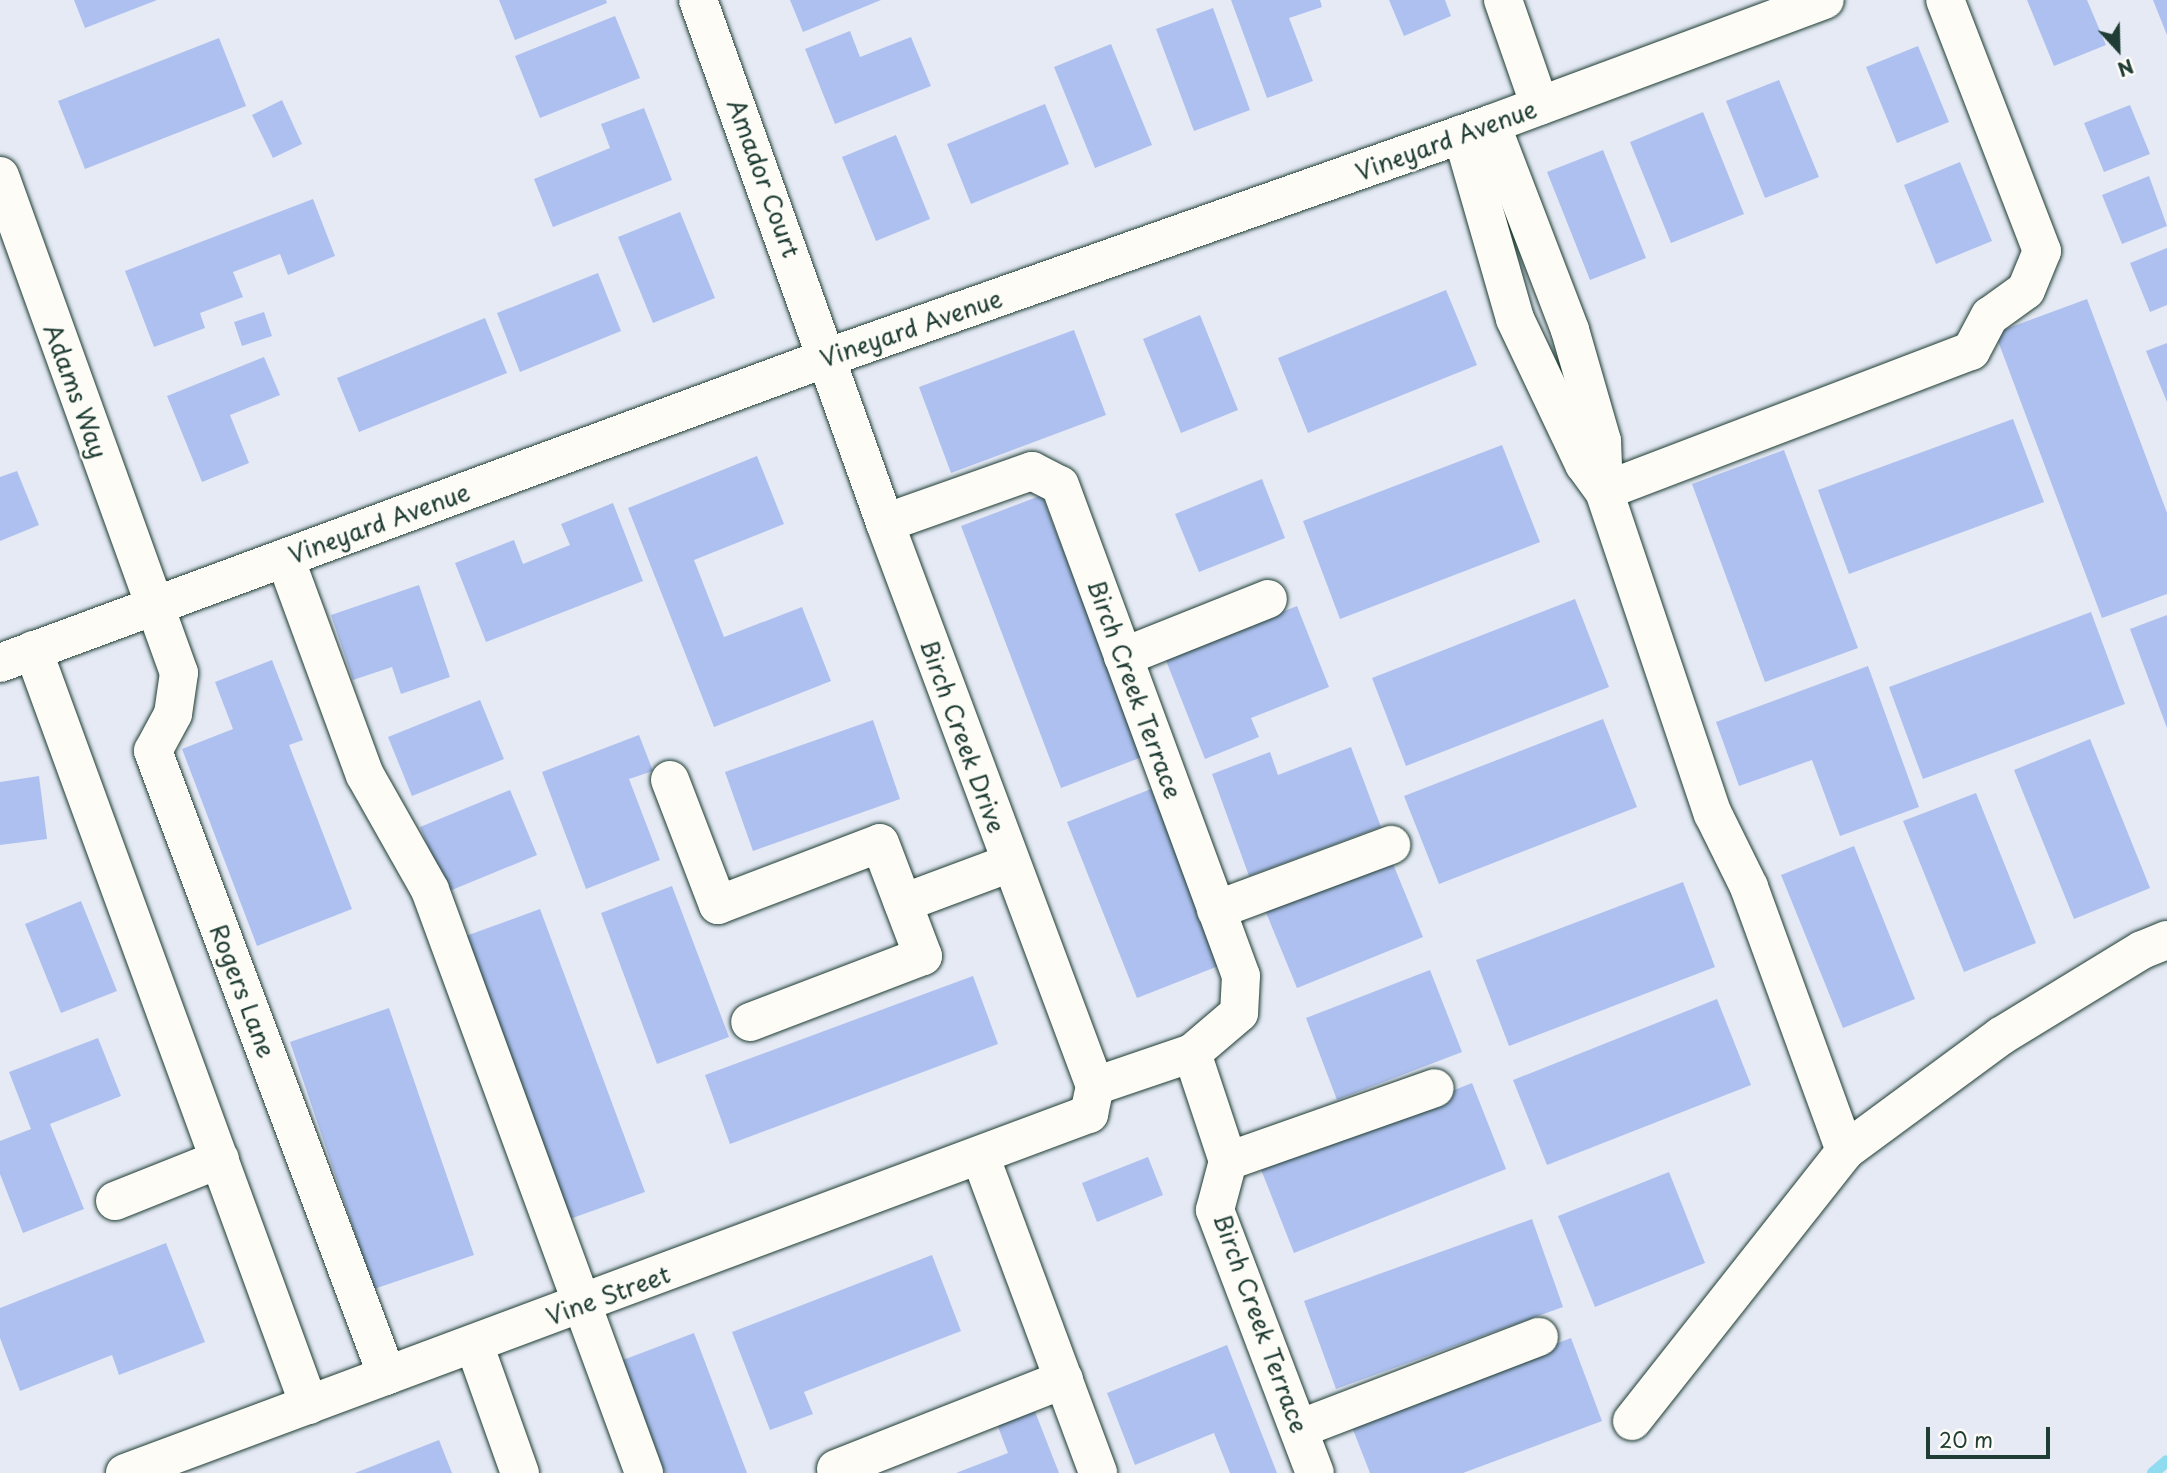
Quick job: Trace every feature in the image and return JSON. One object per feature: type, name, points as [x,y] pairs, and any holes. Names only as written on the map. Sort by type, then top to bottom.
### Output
[{"type":"street","name":"Amador Court","points":[[698,0],[829,356]]},
{"type":"street","points":[[1503,0],[1540,107]]},
{"type":"street","name":"Vineyard Avenue","points":[[17,657],[829,356],[1540,107],[1825,0]]},
{"type":"street","points":[[1604,491],[1972,351],[1990,316],[2026,290],[2042,251],[1945,0]]},
{"type":"street","points":[[1477,129],[1515,319],[1584,464],[1604,491],[1713,814],[1749,887],[1845,1151]]},
{"type":"street","name":"Adams Way","points":[[0,176],[153,606]]},
{"type":"street","name":"Birch Creek Drive","points":[[829,356],[885,523],[1010,863],[1092,1100]]},
{"type":"street","name":"Birch Creek Terrace","points":[[885,523],[1032,471],[1060,485],[1241,976],[1240,1013],[1192,1053],[1092,1100]]},
{"type":"street","points":[[285,558],[365,775],[430,890],[644,1473]]},
{"type":"street","points":[[1123,657],[1268,599]]},
{"type":"street","name":"Rogers Lane","points":[[153,606],[178,673],[173,714],[153,751],[387,1376]]},
{"type":"street","points":[[17,657],[220,1159],[309,1405]]},
{"type":"street","points":[[670,780],[718,905],[880,843],[923,956],[750,1022]]},
{"type":"street","points":[[1216,910],[1391,845]]},
{"type":"street","points":[[903,903],[1010,863]]},
{"type":"street","points":[[1632,1421],[1845,1151],[2001,1036],[2142,950],[2167,940]]},
{"type":"street","points":[[1192,1053],[1228,1161],[1434,1088]]},
{"type":"street","name":"Vine Street","points":[[125,1473],[981,1158],[1092,1100]]},
{"type":"street","points":[[981,1158],[1098,1473]]},
{"type":"street","points":[[115,1200],[220,1159]]},
{"type":"street","name":"Birch Creek Terrace","points":[[1228,1161],[1215,1210],[1315,1473]]},
{"type":"street","points":[[1298,1429],[1539,1337]]},
{"type":"street","points":[[474,1344],[520,1473]]},
{"type":"street","points":[[835,1469],[1064,1379]]},
{"type":"building","points":[[74,0],[157,0],[85,28]]},
{"type":"building","points":[[499,0],[606,0],[607,3],[515,40]]},
{"type":"building","points":[[790,0],[881,0],[803,32]]},
{"type":"building","points":[[1231,0],[1320,0],[1322,7],[1289,18],[1313,81],[1267,98]]},
{"type":"building","points":[[1389,0],[1445,0],[1451,16],[1404,36]]},
{"type":"building","points":[[2027,0],[2087,0],[2106,45],[2054,66]]},
{"type":"building","points":[[2153,0],[2167,0],[2167,35]]},
{"type":"building","points":[[1213,8],[1250,110],[1194,131],[1156,29]]},
{"type":"building","points":[[615,16],[640,78],[540,118],[515,56]]},
{"type":"building","points":[[850,31],[860,57],[911,37],[931,86],[835,124],[805,49]]},
{"type":"building","points":[[219,38],[246,106],[85,169],[58,101]]},
{"type":"building","points":[[1111,44],[1152,145],[1095,168],[1054,67]]},
{"type":"building","points":[[1918,46],[1949,122],[1897,143],[1866,67]]},
{"type":"building","points":[[1779,80],[1819,177],[1765,198],[1726,101]]},
{"type":"building","points":[[282,100],[302,144],[273,158],[252,115]]},
{"type":"building","points":[[1045,104],[1069,164],[971,204],[947,144]]},
{"type":"building","points":[[2130,105],[2150,154],[2104,172],[2084,123]]},
{"type":"building","points":[[644,108],[672,180],[553,227],[534,179],[610,148],[601,124]]},
{"type":"building","points":[[1703,112],[1744,214],[1671,243],[1630,142]]},
{"type":"building","points":[[896,135],[930,219],[876,241],[842,157]]},
{"type":"building","points":[[1603,150],[1646,258],[1590,280],[1547,172]]},
{"type":"building","points":[[1960,162],[1992,241],[1936,264],[1904,185]]},
{"type":"building","points":[[2149,176],[2167,226],[2122,244],[2102,195]]},
{"type":"building","points":[[313,199],[335,256],[288,275],[280,254],[233,272],[243,297],[200,313],[205,328],[154,347],[125,271]]},
{"type":"building","points":[[680,212],[715,298],[653,323],[618,237]]},
{"type":"building","points":[[2167,248],[2167,305],[2150,312],[2130,263]]},
{"type":"building","points":[[598,273],[621,331],[520,372],[497,313]]},
{"type":"building","points":[[1446,290],[1477,365],[1308,433],[1278,358]]},
{"type":"building","points":[[2087,299],[2167,513],[2167,594],[2102,618],[1995,333]]},
{"type":"building","points":[[264,312],[272,336],[242,346],[234,322]]},
{"type":"building","points":[[1200,315],[1238,410],[1181,433],[1143,339]]},
{"type":"building","points":[[485,318],[507,373],[359,432],[337,378]]},
{"type":"building","points":[[1074,330],[1106,415],[951,473],[919,387]]},
{"type":"building","points":[[2167,343],[2167,402],[2146,351]]},
{"type":"building","points":[[264,357],[280,395],[230,415],[249,463],[202,482],[167,396]]},
{"type":"building","points":[[2013,419],[2044,502],[1849,574],[1818,490]]},
{"type":"building","points":[[1502,445],[1540,542],[1340,619],[1303,521]]},
{"type":"building","points":[[1784,450],[1858,648],[1765,682],[1692,484]]},
{"type":"building","points":[[757,456],[784,524],[694,560],[724,637],[802,607],[831,681],[714,727],[628,508]]},
{"type":"building","points":[[17,471],[39,525],[0,541],[0,477]]},
{"type":"building","points":[[1262,479],[1285,538],[1199,572],[1175,514]]},
{"type":"building","points":[[1042,495],[1142,757],[1061,788],[961,526]]},
{"type":"building","points":[[613,503],[643,581],[486,642],[455,563],[514,540],[523,564],[570,545],[561,524]]},
{"type":"building","points":[[419,585],[450,677],[401,694],[392,667],[353,680],[331,615]]},
{"type":"building","points":[[1575,599],[1609,687],[1406,766],[1372,678]]},
{"type":"building","points":[[1297,606],[1329,687],[1251,718],[1259,737],[1205,759],[1165,658]]},
{"type":"building","points":[[2091,612],[2125,704],[1923,779],[1889,687]]},
{"type":"building","points":[[2167,615],[2167,728],[2130,629]]},
{"type":"building","points":[[272,660],[303,740],[289,745],[352,909],[257,946],[182,749],[233,729],[215,682]]},
{"type":"building","points":[[1868,666],[1919,807],[1840,836],[1812,760],[1739,786],[1716,722]]},
{"type":"building","points":[[480,700],[504,759],[412,796],[388,737]]},
{"type":"building","points":[[1603,719],[1637,807],[1439,884],[1404,796]]},
{"type":"building","points":[[873,720],[900,799],[753,851],[725,772]]},
{"type":"building","points":[[639,735],[653,771],[629,779],[660,860],[586,889],[542,772]]},
{"type":"building","points":[[2090,739],[2150,888],[2074,919],[2014,770]]},
{"type":"building","points":[[1351,747],[1381,827],[1249,876],[1212,774],[1270,752],[1278,775]]},
{"type":"building","points":[[39,776],[47,839],[0,845],[0,782]]},
{"type":"building","points":[[1151,789],[1221,965],[1137,998],[1067,822]]},
{"type":"building","points":[[510,790],[537,855],[447,892],[420,827]]},
{"type":"building","points":[[1976,793],[2036,943],[1964,972],[1903,821]]},
{"type":"building","points":[[1854,846],[1915,999],[1843,1028],[1781,875]]},
{"type":"building","points":[[1391,859],[1423,937],[1297,988],[1265,910]]},
{"type":"building","points":[[1683,882],[1715,967],[1509,1046],[1476,960]]},
{"type":"building","points":[[672,886],[729,1037],[657,1064],[601,913]]},
{"type":"building","points":[[81,901],[117,991],[61,1013],[25,924]]},
{"type":"building","points":[[540,909],[645,1192],[567,1220],[463,937]]},
{"type":"building","points":[[1430,970],[1462,1052],[1337,1100],[1306,1018]]},
{"type":"building","points":[[973,976],[998,1044],[730,1144],[705,1075]]},
{"type":"building","points":[[1717,999],[1751,1085],[1547,1165],[1513,1080]]},
{"type":"building","points":[[389,1008],[474,1255],[374,1289],[290,1042]]},
{"type":"building","points":[[98,1038],[121,1096],[50,1124],[84,1209],[23,1233],[0,1174],[0,1141],[31,1129],[9,1072]]},
{"type":"building","points":[[1472,1083],[1506,1169],[1294,1253],[1260,1167]]},
{"type":"building","points":[[1148,1157],[1163,1195],[1097,1222],[1082,1183]]},
{"type":"building","points":[[1669,1172],[1705,1263],[1595,1307],[1558,1216]]},
{"type":"building","points":[[1532,1219],[1563,1307],[1336,1389],[1304,1301]]},
{"type":"building","points":[[166,1243],[205,1342],[119,1375],[112,1355],[20,1391],[0,1338],[0,1308]]},
{"type":"building","points":[[932,1255],[961,1331],[804,1392],[813,1414],[770,1430],[732,1332]]},
{"type":"building","points":[[694,1333],[747,1473],[665,1473],[623,1360]]},
{"type":"building","points":[[1571,1338],[1602,1421],[1463,1473],[1370,1473],[1350,1422]]},
{"type":"building","points":[[1227,1345],[1277,1473],[1230,1473],[1214,1433],[1135,1465],[1107,1393]]},
{"type":"building","points":[[1034,1409],[1059,1473],[956,1473],[1008,1453],[997,1424]]},
{"type":"building","points":[[439,1440],[452,1473],[355,1473]]},
{"type":"waterway","points":[[2153,1473],[2167,1461]]}]
